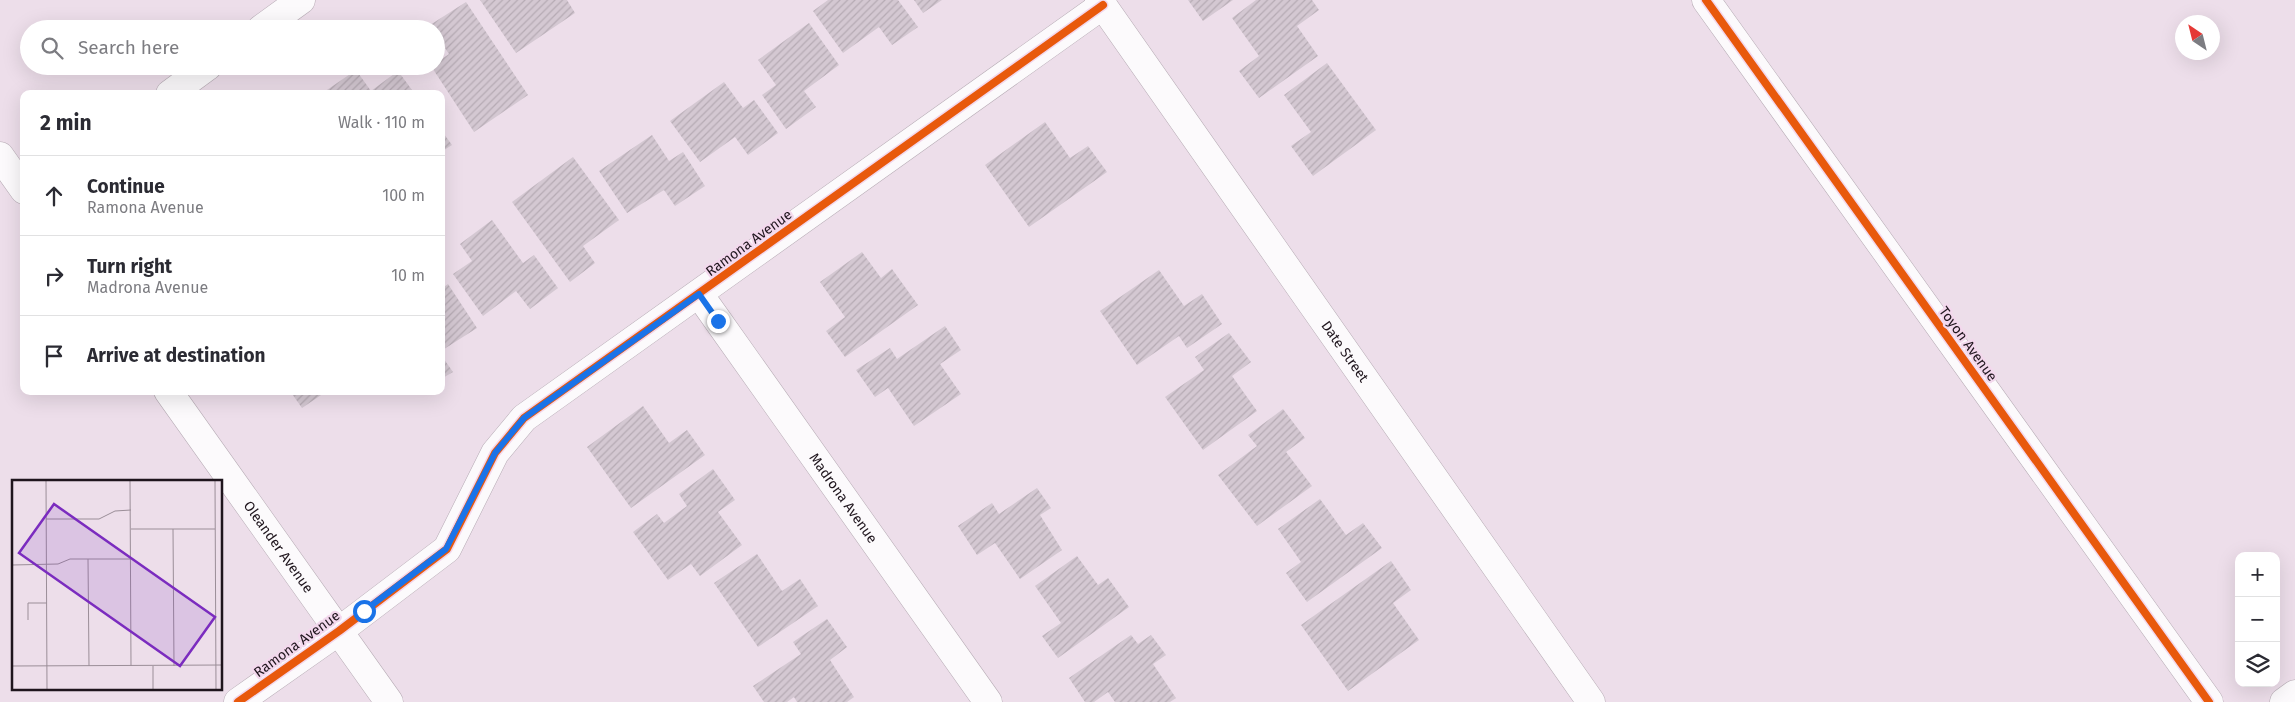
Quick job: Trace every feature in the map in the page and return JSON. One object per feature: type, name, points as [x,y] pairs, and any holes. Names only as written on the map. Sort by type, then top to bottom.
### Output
[{"type":"street","points":[[273,20],[301,0]]},
{"type":"street","name":"Toyon Avenue","points":[[1706,0],[2208,702]]},
{"type":"street","name":"Ramona Avenue","points":[[238,702],[339,631],[446,549],[495,453],[524,418],[699,294],[1101,3]]},
{"type":"street","name":"Date Street","points":[[1101,3],[1591,702]]},
{"type":"street","points":[[175,90],[196,75]]},
{"type":"street","points":[[0,156],[20,184]]},
{"type":"street","name":"Madrona Avenue","points":[[699,294],[988,702]]},
{"type":"street","name":"Oleander Avenue","points":[[171,395],[389,702]]},
{"type":"street","points":[[2284,702],[2295,694]]},
{"type":"building","points":[[480,0],[567,0],[575,13],[516,53]]},
{"type":"building","points":[[828,0],[898,0],[918,27],[892,45],[879,27],[843,53],[813,11]]},
{"type":"building","points":[[914,0],[942,0],[923,13]]},
{"type":"building","points":[[1188,0],[1233,0],[1203,21]]},
{"type":"building","points":[[1256,0],[1312,0],[1319,10],[1297,26],[1318,56],[1259,98],[1239,71],[1259,56],[1232,18]]},
{"type":"building","points":[[466,2],[528,95],[474,132],[437,75],[445,75],[445,57],[449,54],[445,48],[445,20],[438,20]]},
{"type":"building","points":[[809,23],[839,65],[804,91],[816,107],[786,129],[762,95],[776,85],[758,60]]},
{"type":"building","points":[[1327,63],[1376,130],[1313,176],[1291,146],[1311,132],[1284,95]]},
{"type":"building","points":[[349,75],[360,75],[370,90],[327,90]]},
{"type":"building","points":[[393,75],[401,75],[412,90],[372,90]]},
{"type":"building","points":[[724,82],[743,108],[754,100],[778,133],[748,155],[735,137],[700,162],[670,121]]},
{"type":"building","points":[[1045,122],[1070,158],[1088,146],[1107,172],[1029,227],[985,165]]},
{"type":"building","points":[[445,135],[452,145],[445,149]]},
{"type":"building","points":[[652,135],[669,161],[683,152],[705,186],[675,206],[664,190],[627,213],[599,171]]},
{"type":"building","points":[[573,157],[619,220],[583,246],[595,263],[570,282],[512,202]]},
{"type":"building","points":[[492,220],[523,263],[534,255],[558,288],[530,309],[516,291],[483,316],[453,274],[472,261],[460,244]]},
{"type":"building","points":[[862,252],[881,278],[892,269],[918,305],[845,357],[826,331],[845,317],[820,282]]},
{"type":"building","points":[[1159,270],[1184,306],[1202,294],[1222,324],[1187,348],[1179,336],[1137,365],[1100,311]]},
{"type":"building","points":[[448,284],[477,328],[445,348],[445,286]]},
{"type":"building","points":[[945,326],[961,350],[940,364],[961,394],[914,426],[888,388],[875,397],[856,370],[890,348],[897,359]]},
{"type":"building","points":[[1229,333],[1251,362],[1232,376],[1257,411],[1203,450],[1165,397],[1204,370],[1195,357]]},
{"type":"building","points":[[445,361],[453,372],[445,377]]},
{"type":"building","points":[[293,395],[321,395],[302,408]]},
{"type":"building","points":[[643,406],[669,443],[687,430],[705,455],[631,508],[587,447]]},
{"type":"building","points":[[1283,409],[1305,438],[1286,452],[1312,486],[1257,526],[1218,475],[1257,446],[1248,435]]},
{"type":"building","points":[[713,469],[735,500],[718,512],[742,545],[700,576],[691,564],[668,580],[633,532],[657,514],[664,523],[687,506],[679,494]]},
{"type":"building","points":[[1037,488],[1051,508],[1040,515],[1062,550],[1020,579],[995,543],[977,555],[958,526],[992,503],[999,514]]},
{"type":"building","points":[[1320,499],[1346,535],[1363,523],[1382,548],[1307,602],[1286,573],[1301,562],[1278,529]]},
{"type":"building","points":[[757,554],[782,591],[800,579],[818,606],[758,647],[714,583]]},
{"type":"building","points":[[1077,556],[1098,585],[1108,578],[1129,607],[1058,658],[1042,636],[1061,623],[1035,586]]},
{"type":"building","points":[[1391,561],[1411,590],[1393,603],[1419,640],[1348,691],[1301,625]]},
{"type":"building","points":[[827,619],[847,647],[830,660],[854,697],[847,702],[797,702],[794,697],[787,702],[764,702],[753,686],[801,654],[793,642]]},
{"type":"building","points":[[1131,635],[1138,644],[1151,635],[1166,655],[1153,664],[1176,698],[1170,702],[1115,702],[1108,692],[1094,702],[1085,702],[1069,678]]},
{"type":"cycle path","points":[[1706,0],[2209,702]]},
{"type":"cycle path","points":[[238,702],[339,631],[447,549],[495,453],[524,418],[1103,5]]},
{"type":"route","points":[[364,611],[446,549],[495,453],[524,418],[699,294],[718,321]]}]
